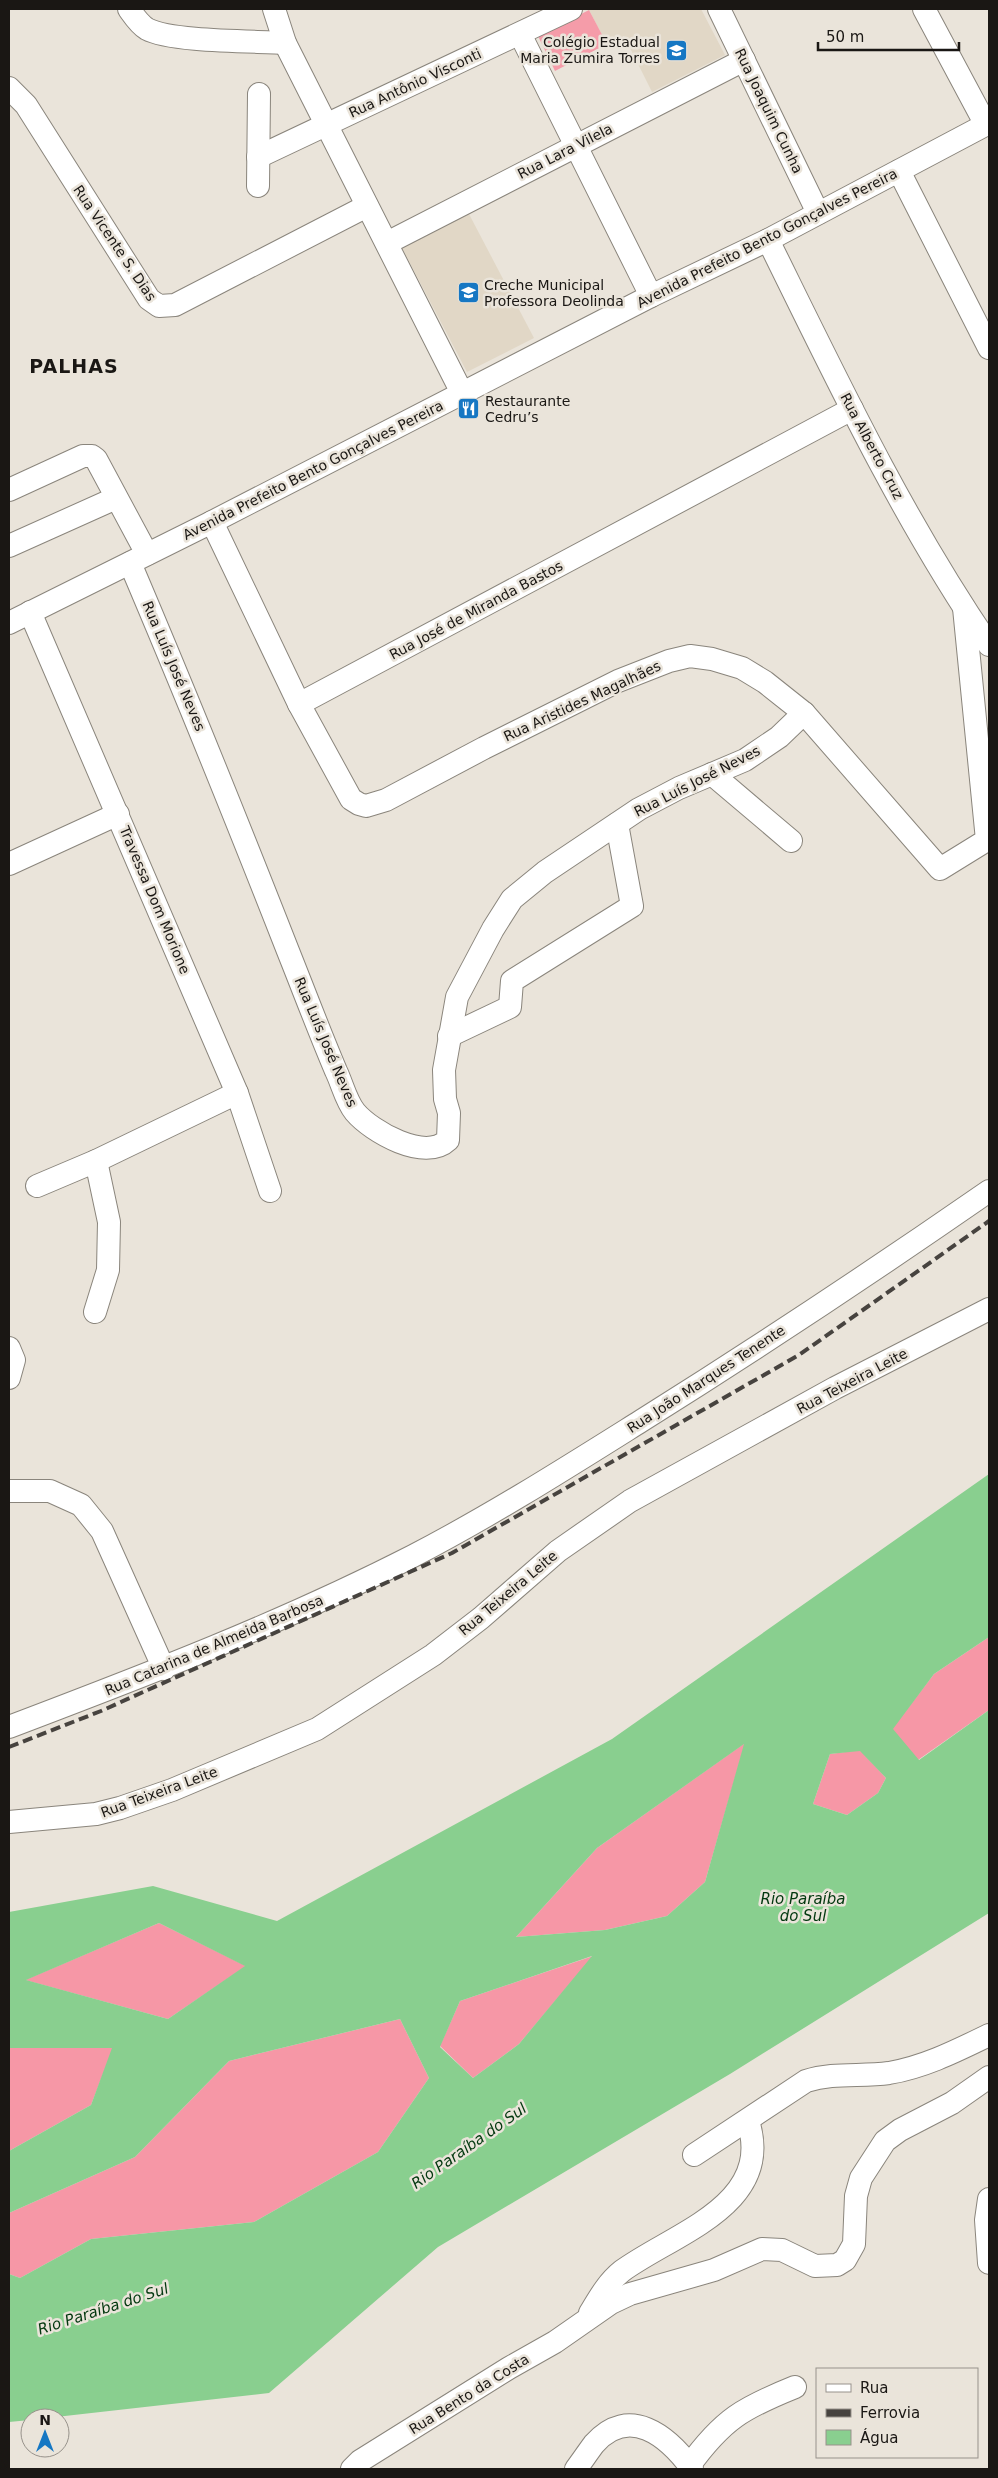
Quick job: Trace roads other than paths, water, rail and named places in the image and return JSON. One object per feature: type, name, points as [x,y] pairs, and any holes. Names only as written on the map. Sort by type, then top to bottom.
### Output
[{"type":"street","points":[[129,9],[138,21],[148,29],[166,34],[190,38],[285,43]]},
{"type":"street","points":[[274,9],[285,43],[462,393]]},
{"type":"street","name":"Rua Antônio Visconti","points":[[258,157],[571,9]]},
{"type":"street","name":"Rua Joaquim Cunha","points":[[719,9],[818,213]]},
{"type":"street","points":[[924,9],[988,124]]},
{"type":"street","points":[[520,34],[651,296]]},
{"type":"street","name":"Rua Lara Vilela","points":[[387,243],[744,60]]},
{"type":"street","name":"Rua Vicente S. Dias","points":[[9,88],[26,105],[149,299],[159,306],[175,304],[367,206]]},
{"type":"street","points":[[258,186],[259,94]]},
{"type":"street","name":"Avenida Prefeito Bento Gonçalves Pereira","points":[[9,623],[212,522],[651,296],[768,240],[988,124]]},
{"type":"street","points":[[899,172],[989,348]]},
{"type":"street","name":"Rua Alberto Cruz","points":[[768,240],[900,501],[964,608],[989,645]]},
{"type":"street","name":"Rua José de Miranda Bastos","points":[[298,704],[852,409]]},
{"type":"street","points":[[9,490],[88,455],[96,459],[116,498],[139,559]]},
{"type":"street","points":[[9,546],[116,498]]},
{"type":"street","points":[[212,522],[298,704]]},
{"type":"street","name":"Rua Luís José Neves","points":[[139,559],[209,749],[323,1040],[354,1110],[370,1126],[390,1139],[424,1146],[444,1144],[450,1135],[450,1113],[445,1099],[444,1070],[457,997],[493,929],[512,899],[545,872],[638,810],[745,760],[779,737],[804,713]]},
{"type":"street","name":"Rua Aristides Magalhães","points":[[298,704],[351,798],[359,804],[366,806],[386,800],[484,748],[618,681],[669,660],[690,656],[730,663],[765,682],[804,713],[940,869],[987,840],[964,608]]},
{"type":"street","name":"Travessa Dom Morione","points":[[30,612],[236,1093],[270,1191]]},
{"type":"street","points":[[712,774],[791,841]]},
{"type":"street","points":[[9,864],[118,814]]},
{"type":"street","points":[[449,1036],[510,1008],[512,981],[632,906],[617,824]]},
{"type":"street","points":[[37,1186],[96,1161],[236,1093]]},
{"type":"street","points":[[95,1312],[108,1270],[109,1222],[96,1161]]},
{"type":"street","name":"Rua João Marques Tenente","points":[[416,1554],[551,1478],[672,1402],[779,1333],[989,1191]]},
{"type":"street","name":"Rua Teixeira Leite","points":[[9,1822],[69,1818],[120,1808],[172,1790],[317,1730],[433,1656],[482,1618],[558,1551],[630,1501],[835,1388],[989,1309]]},
{"type":"street","points":[[9,1348],[14,1360],[9,1378]]},
{"type":"street","points":[[9,1491],[50,1491],[81,1505],[102,1531],[164,1669]]},
{"type":"street","name":"Rua Catarina de Almeida Barbosa","points":[[9,1727],[164,1669],[289,1616],[416,1554]]},
{"type":"street","points":[[694,2155],[806,2081],[822,2076],[902,2070],[943,2056],[989,2035]]},
{"type":"street","name":"Rua Bento da Costa","points":[[352,2469],[360,2461],[508,2368],[555,2342],[586,2318],[630,2294],[714,2270],[762,2249],[782,2250],[815,2266],[837,2265],[845,2260],[854,2244],[856,2196],[861,2178],[885,2141],[900,2130],[952,2103],[989,2078]]},
{"type":"street","name":"Rua Bento da Costa","points":[[586,2318],[608,2285],[621,2272],[702,2222],[736,2195],[750,2166],[752,2140],[748,2121]]},
{"type":"street","points":[[989,2198],[986,2220],[989,2263]]},
{"type":"street","points":[[576,2469],[595,2443],[611,2430],[626,2424],[640,2425],[652,2430],[691,2467],[722,2426],[752,2404],[795,2387]]},
{"type":"water","name":"Rio Paraíba do Sul","points":[[989,1474],[989,1637],[934,1674],[893,1729],[919,1760],[989,1710],[989,1913],[730,2074],[438,2247],[269,2393],[70,2415],[70,2408],[20,2408],[20,2421],[9,2422],[9,2274],[20,2278],[91,2239],[254,2222],[378,2152],[429,2078],[400,2019],[229,2061],[135,2157],[9,2213],[9,2151],[91,2105],[112,2048],[9,2048],[9,1912],[153,1886],[277,1921],[612,1739]],"holes":[[[744,1744],[705,1882],[667,1916],[605,1930],[516,1937],[597,1848]],[[860,1751],[886,1778],[878,1793],[847,1815],[813,1804],[830,1754]],[[159,1923],[245,1966],[168,2019],[26,1980]],[[592,1956],[519,2044],[473,2078],[440,2047],[460,2001]]]},
{"type":"railway","points":[[9,1747],[101,1711],[452,1553],[799,1355],[989,1221]]},
{"type":"place","name":"Colégio Estadual Maria Zumira Torres","points":[[676,50]]},
{"type":"place","name":"Creche Municipal Professora Deolinda","points":[[468,293]]},
{"type":"place","name":"Restaurante Cedru’s","points":[[469,409]]},
{"type":"district","name":"PALHAS","points":[[74,366]]}]
